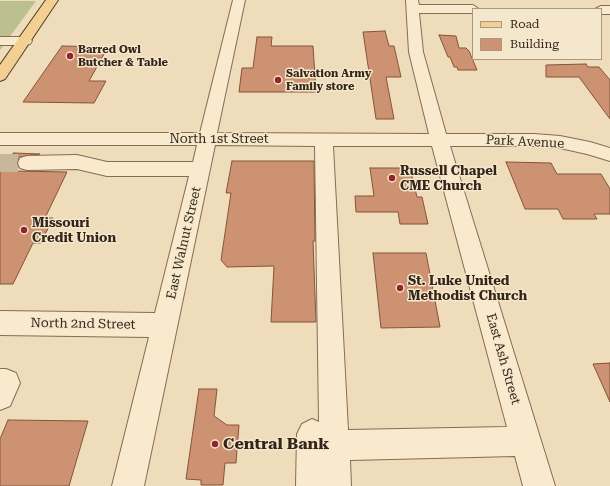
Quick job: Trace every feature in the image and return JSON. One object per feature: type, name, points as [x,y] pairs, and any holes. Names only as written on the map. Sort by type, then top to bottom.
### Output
[{"type":"main road","points":[[0,76],[52,0]]},
{"type":"street","name":"East Walnut Street","points":[[128,486],[239,0]]},
{"type":"street","points":[[412,4],[472,9]]},
{"type":"street","name":"East Ash Street","points":[[412,4],[416,52],[439,140],[539,486]]},
{"type":"street","points":[[0,41],[25,41]]},
{"type":"street","name":"North 1st Street","points":[[0,139],[439,140]]},
{"type":"street","points":[[312,486],[323,440],[324,140]]},
{"type":"street","name":"Park Avenue","points":[[439,140],[554,142],[590,148],[610,155]]},
{"type":"street","points":[[27,163],[77,162],[107,169],[201,169]]},
{"type":"street","name":"North 2nd Street","points":[[0,323],[165,325]]},
{"type":"street","points":[[0,384],[6,384],[0,396]]},
{"type":"street","points":[[323,440],[526,441]]},
{"type":"street","points":[[323,440],[335,486]]},
{"type":"green space","points":[[0,1],[36,1],[0,50]]},
{"type":"building","points":[[385,31],[389,46],[394,46],[401,77],[386,77],[394,119],[376,119],[363,32]]},
{"type":"building","points":[[439,35],[456,36],[459,48],[466,48],[469,51],[477,70],[458,70],[457,67],[454,67],[450,57],[448,57]]},
{"type":"building","points":[[257,37],[272,37],[271,46],[313,46],[316,92],[239,92],[242,68],[253,68]]},
{"type":"building","points":[[62,46],[108,47],[89,81],[106,81],[94,103],[23,102]]},
{"type":"building","points":[[586,64],[588,67],[599,67],[610,80],[610,119],[579,77],[546,77],[546,65]]},
{"type":"building","name":"Missouri Credit Union","points":[[14,153],[40,154],[20,157],[17,162],[18,168],[14,171],[67,172],[45,218],[53,218],[41,243],[33,243],[13,284],[0,284],[0,162]]},
{"type":"building","points":[[232,161],[314,161],[315,241],[313,241],[316,322],[271,322],[274,266],[227,267],[221,260],[231,193],[226,193]]},
{"type":"building","points":[[506,162],[551,163],[557,174],[601,174],[610,189],[610,214],[594,214],[597,219],[563,219],[558,209],[525,209]]},
{"type":"building","points":[[370,168],[410,168],[417,197],[422,197],[428,224],[400,224],[398,212],[356,212],[355,196],[374,196]]},
{"type":"building","name":"St. Luke United Methodist Church","points":[[373,253],[426,253],[440,327],[381,328]]},
{"type":"building","points":[[610,363],[610,402],[593,364]]},
{"type":"building","name":"Central Bank","points":[[199,389],[217,389],[214,416],[227,425],[239,425],[236,463],[225,463],[223,485],[201,485],[201,480],[186,479]]},
{"type":"building","points":[[8,420],[88,421],[69,486],[0,486],[0,439]]},
{"type":"tunnel","points":[[0,163],[27,163]]},
{"type":"place","name":"Barred Owl Butcher & Table","points":[[70,56]]},
{"type":"place","name":"Salvation Army Family store","points":[[278,80]]},
{"type":"place","name":"Russell Chapel CME Church","points":[[392,178]]},
{"type":"place","name":"Missouri Credit Union","points":[[24,230]]},
{"type":"place","name":"St. Luke United Methodist Church","points":[[400,288]]},
{"type":"place","name":"Central Bank","points":[[215,444]]}]
